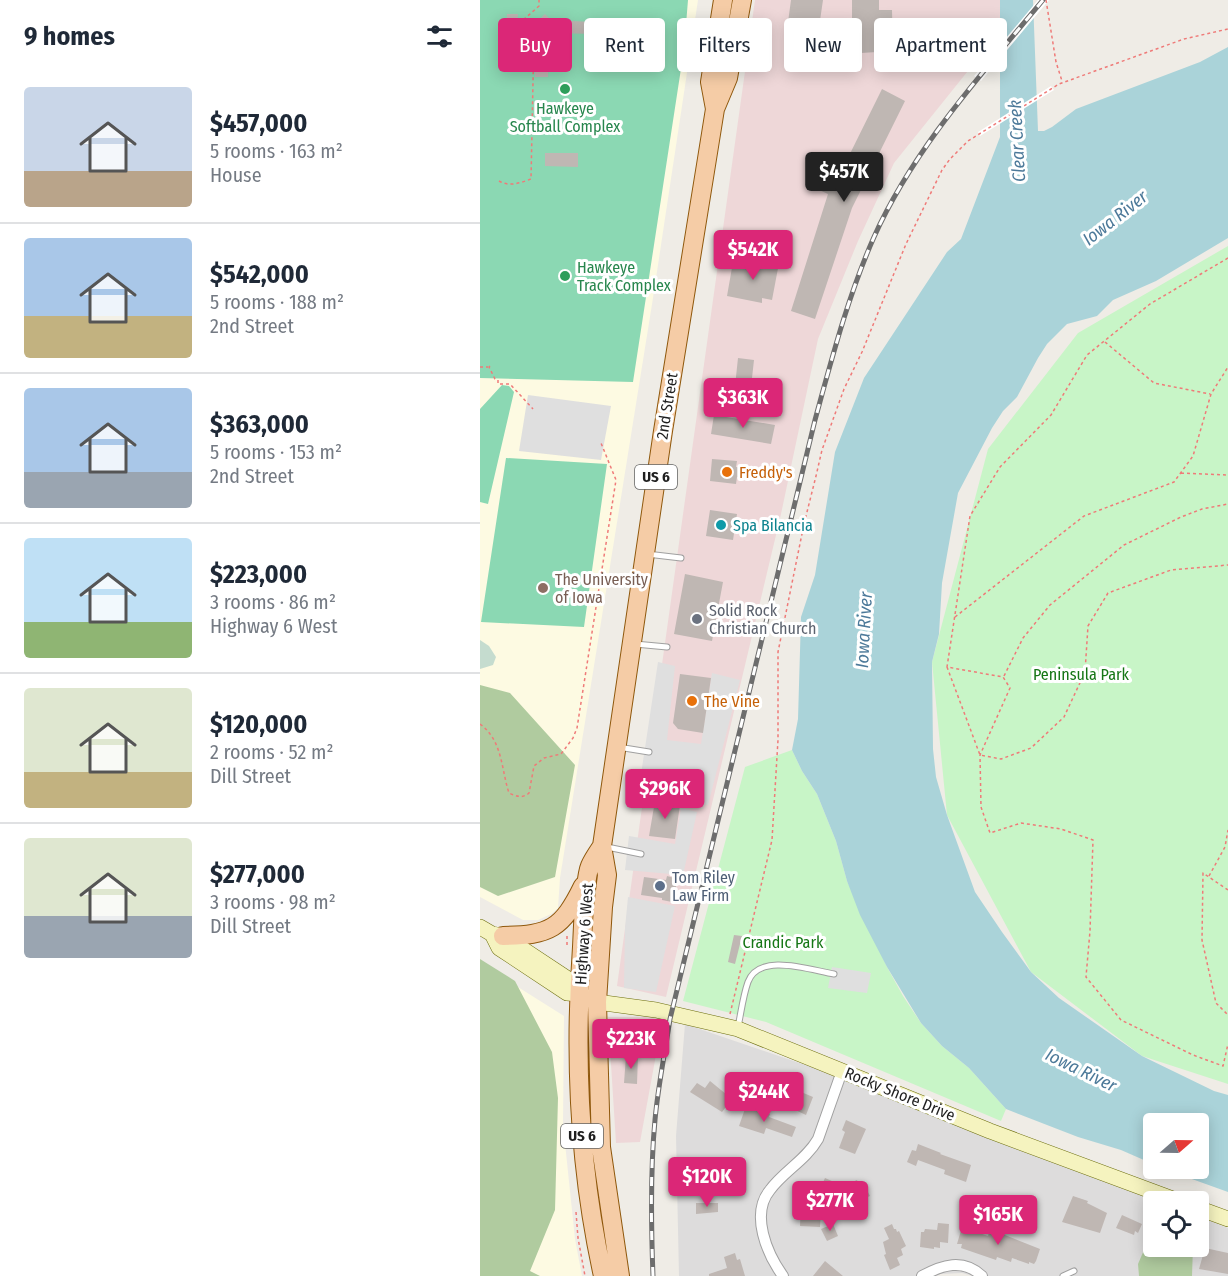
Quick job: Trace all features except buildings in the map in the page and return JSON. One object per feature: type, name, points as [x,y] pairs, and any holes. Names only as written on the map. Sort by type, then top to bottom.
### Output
[{"type":"main road","name":"2nd Street","points":[[716,109],[710,81],[723,0]]},
{"type":"main road","name":"2nd Street","points":[[602,846],[644,554],[716,109],[728,78],[742,0]]},
{"type":"main road","name":"Highway 6 West","points":[[602,846],[589,867],[588,877],[580,994],[579,1088],[584,1158],[595,1239],[603,1276]]},
{"type":"main road","name":"Highway 6 West","points":[[602,846],[607,875],[597,1002],[601,1147],[620,1276]]},
{"type":"main road","points":[[492,932],[536,933],[560,924],[569,913],[588,877]]},
{"type":"street","name":"Rocky Shore Drive","points":[[492,932],[568,979],[580,994],[597,1002],[734,1024],[990,1131],[1151,1191]]},
{"type":"street","points":[[783,1276],[768,1253],[764,1236],[762,1208],[764,1199],[769,1190],[812,1149],[818,1139],[842,1071]]},
{"type":"street","points":[[1209,1212],[1228,1219]]},
{"type":"street","points":[[922,1276],[939,1267],[958,1265],[970,1268],[982,1276]]},
{"type":"lane","points":[[644,554],[681,558]]},
{"type":"lane","points":[[631,644],[667,647]]},
{"type":"lane","points":[[615,747],[649,752]]},
{"type":"lane","points":[[602,846],[640,854]]},
{"type":"lane","points":[[734,1024],[748,981],[753,973],[764,966],[775,964],[834,974]]},
{"type":"lane","points":[[1063,1276],[1074,1272]]},
{"type":"path","points":[[499,181],[505,185],[521,183],[531,178],[534,34],[522,21],[538,6],[539,0]]},
{"type":"path","points":[[1046,0],[1056,62],[1063,82]]},
{"type":"path","points":[[734,1024],[772,840],[778,740],[778,652],[804,524],[822,450],[844,389],[862,352],[906,244],[942,170],[957,151],[979,134],[1063,82],[1184,39],[1228,29]]},
{"type":"path","points":[[1228,258],[1150,304],[1087,354],[1051,415],[999,467],[970,516],[947,667],[980,755],[981,807],[990,832],[1021,823],[1061,829],[1093,840],[1086,976],[1121,1020],[1193,1055],[1222,1066],[1228,1044]]},
{"type":"path","points":[[1104,341],[1154,383],[1211,394]]},
{"type":"path","points":[[480,367],[489,367],[495,379],[498,380],[498,384],[510,384],[533,409]]},
{"type":"path","points":[[953,619],[1084,516],[1174,482],[1193,456],[1211,394],[1228,367]]},
{"type":"path","points":[[480,724],[499,748],[509,793],[518,797],[529,793],[534,766],[538,761],[561,754],[573,738],[582,697],[616,480],[601,443]]},
{"type":"path","points":[[1181,473],[1228,475]]},
{"type":"path","points":[[1003,677],[1023,638],[1050,606],[1124,545],[1181,517],[1202,509],[1228,504]]},
{"type":"path","points":[[980,755],[1001,759],[1031,748],[1064,717],[1085,672],[1088,626],[1108,593],[1171,570],[1228,565]]},
{"type":"path","points":[[947,667],[1003,677],[1010,688],[980,755]]},
{"type":"path","points":[[1209,877],[1225,847],[1228,830]]},
{"type":"path","points":[[1228,890],[1203,873],[1202,940],[1216,1003],[1228,1015]]},
{"type":"shaded area","name":"The University of Iowa","points":[[480,0],[698,0],[695,18],[677,18],[677,72],[687,72],[560,878],[558,908],[538,920],[523,920],[480,897]]},
{"type":"shaded area","points":[[755,0],[1000,0],[1000,18],[874,18],[874,72],[967,72],[894,163],[858,241],[818,339],[781,514],[666,997],[617,986],[745,72],[772,72],[772,18],[752,18]]},
{"type":"shaded area","points":[[528,395],[611,406],[601,460],[519,451]]},
{"type":"shaded area","points":[[658,662],[675,666],[667,740],[701,744],[712,673],[740,680],[708,805],[638,794]]},
{"type":"shaded area","points":[[681,808],[697,812],[683,875],[625,870],[629,836],[675,844]]},
{"type":"shaded area","points":[[628,897],[675,906],[656,992],[624,988]]},
{"type":"shaded area","points":[[480,963],[564,1016],[563,1124],[575,1239],[582,1276],[480,1276]]},
{"type":"shaded area","points":[[832,967],[871,973],[867,993],[828,988]]},
{"type":"shaded area","points":[[608,1017],[663,1017],[640,1142],[616,1143]]},
{"type":"shaded area","points":[[625,1018],[653,1025],[648,1056],[625,1055]]},
{"type":"shaded area","points":[[685,1024],[826,1072],[1143,1195],[1143,1257],[1209,1257],[1209,1221],[1228,1228],[1228,1276],[973,1276],[962,1273],[936,1276],[679,1276],[676,1136]]},
{"type":"green space","name":"Hawkeye Track Complex","points":[[480,0],[688,0],[687,18],[677,18],[677,72],[680,72],[633,382],[480,378]]},
{"type":"green space","name":"Peninsula Park","points":[[1228,246],[1228,1084],[1142,1056],[1031,972],[947,815],[932,662],[988,449],[1078,333]]},
{"type":"green space","points":[[502,385],[509,386],[514,392],[488,504],[480,502],[480,409]]},
{"type":"green space","points":[[506,458],[607,464],[584,627],[481,622]]},
{"type":"green space","points":[[480,640],[489,646],[496,657],[493,665],[480,669]]},
{"type":"green space","points":[[480,685],[510,693],[575,765],[555,877],[498,896],[480,887]]},
{"type":"green space","name":"Crandic Park","points":[[792,750],[817,794],[836,841],[847,881],[903,996],[921,1023],[942,1046],[969,1068],[1006,1109],[1001,1121],[766,1022],[683,1001],[745,767]]},
{"type":"green space","points":[[480,959],[515,981],[552,1052],[558,1098],[555,1210],[530,1271],[540,1276],[480,1276]]},
{"type":"green space","points":[[1143,1252],[1143,1257],[1193,1257],[1192,1276],[1139,1276],[1138,1264]]},
{"type":"water","points":[[1000,0],[1033,0],[1038,131],[1052,127],[1076,109],[1200,62],[1228,47],[1228,238],[1156,281],[1113,300],[1097,316],[1067,324],[1047,344],[1017,397],[1003,411],[992,428],[958,493],[942,583],[939,634],[932,662],[933,749],[936,777],[975,892],[1031,972],[1059,998],[1142,1056],[1214,1091],[1228,1095],[1228,1192],[1192,1179],[1209,1179],[1209,1113],[1143,1113],[1143,1160],[1006,1109],[969,1068],[942,1046],[921,1023],[887,967],[860,915],[847,881],[836,841],[817,794],[792,750],[798,719],[801,617],[815,575],[835,452],[864,378],[947,252],[961,239],[1000,137],[1000,72],[1007,72],[1007,18],[1000,18]]},
{"type":"pier","points":[[1038,0],[1049,0],[1007,50],[1007,37]]},
{"type":"pier","points":[[977,72],[989,72],[981,81],[974,76]]},
{"type":"pier","points":[[1051,86],[1054,90],[980,136],[978,132]]},
{"type":"railway","points":[[653,1276],[651,1198],[653,1140],[670,1019],[815,420],[841,327],[874,237],[909,173],[950,113],[1043,0]]},
{"type":"place","name":"Hawkeye Softball Complex","points":[[565,89]]},
{"type":"place","name":"Hawkeye Track Complex","points":[[565,276]]},
{"type":"place","name":"Freddy's","points":[[727,472]]},
{"type":"place","name":"Spa Bilancia","points":[[721,525]]},
{"type":"place","name":"The University of Iowa","points":[[543,588]]},
{"type":"place","name":"Solid Rock Christian Church","points":[[697,619]]},
{"type":"place","name":"The Vine","points":[[692,701]]},
{"type":"place","name":"Tom Riley Law Firm","points":[[660,886]]},
{"type":"water label","name":"Clear Creek","points":[[1017,141]]},
{"type":"water label","name":"Iowa River","points":[[1115,218]]},
{"type":"water label","name":"Iowa River","points":[[864,630]]},
{"type":"water label","name":"Iowa River","points":[[1081,1070]]}]
